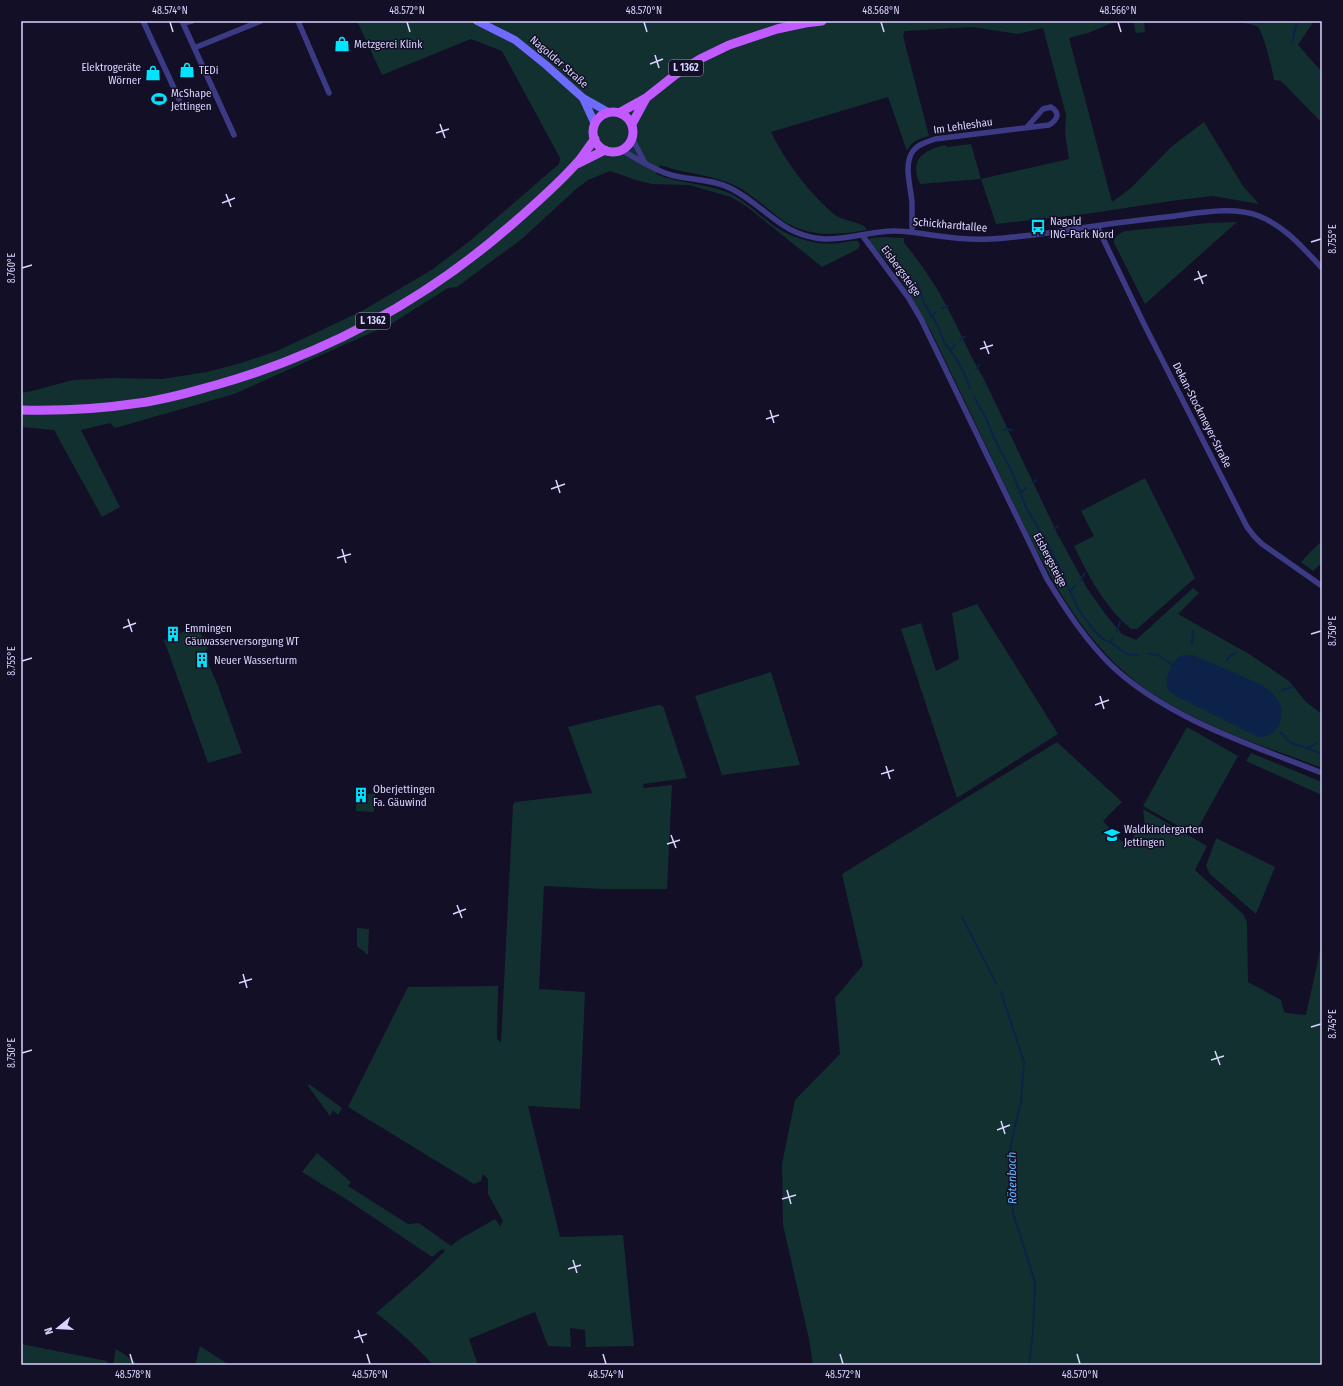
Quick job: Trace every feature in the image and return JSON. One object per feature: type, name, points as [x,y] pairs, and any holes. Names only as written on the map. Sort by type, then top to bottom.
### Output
[{"type":"main road","name":"L 1362","points":[[619,113],[646,98],[675,75],[706,56],[729,45],[746,38],[791,26],[822,21]]},
{"type":"main road","name":"L 1362","points":[[632,124],[646,98]]},
{"type":"main road","points":[[608,112],[619,113],[624,115],[632,124],[632,138],[630,143],[621,150],[611,152],[605,150],[597,144],[594,134],[595,124],[608,112]]},
{"type":"main road","name":"L 1362","points":[[21,410],[69,410],[131,404],[195,391],[252,375],[316,350],[401,306],[448,275],[493,241],[536,204],[576,165],[595,138]]},
{"type":"main road","name":"L 1362","points":[[576,165],[605,150]]},
{"type":"street","points":[[142,21],[179,98]]},
{"type":"street","points":[[192,21],[182,22],[234,135]]},
{"type":"street","points":[[194,48],[260,21]]},
{"type":"street","points":[[298,21],[329,94]]},
{"type":"street","name":"Nagolder Straße","points":[[477,21],[515,40],[583,98],[608,112]]},
{"type":"street","name":"Nagolder Straße","points":[[583,98],[595,124]]},
{"type":"street","name":"Im Lehleshau","points":[[912,231],[912,203],[908,172],[909,161],[913,152],[918,147],[924,142],[934,139],[1049,125],[1055,121],[1057,117],[1056,112],[1051,107],[1043,109],[1027,127]]},
{"type":"street","points":[[632,138],[645,164]]},
{"type":"street","name":"Schickhardtallee","points":[[621,150],[645,164],[671,174],[728,187],[747,198],[776,222],[794,232],[823,239],[892,231],[912,231],[950,237],[991,239],[1214,212],[1237,212],[1258,216],[1284,230],[1294,238],[1322,268]]},
{"type":"street","name":"Dekan-Stockmeyer-Straße","points":[[1097,226],[1143,322],[1247,527],[1262,544],[1322,586]]},
{"type":"street","name":"Eisbergsteige","points":[[862,234],[870,247],[908,297],[921,319],[1047,579],[1065,609],[1083,633],[1112,666],[1141,690],[1164,706],[1250,745],[1322,773]]},
{"type":"green space","points":[[357,21],[1125,21],[1112,23],[1088,33],[1069,38],[1112,202],[1131,188],[1171,147],[1204,122],[1243,186],[1259,204],[1213,196],[1086,214],[996,224],[981,179],[1069,159],[1065,133],[1066,115],[1043,28],[1018,34],[972,27],[905,31],[903,36],[929,136],[916,141],[907,151],[888,97],[771,132],[791,166],[816,197],[835,215],[862,225],[867,230],[823,234],[802,230],[782,220],[748,194],[727,182],[660,165],[656,174],[674,180],[711,187],[729,193],[747,204],[774,226],[798,238],[823,243],[858,241],[860,245],[858,249],[822,267],[746,206],[731,197],[689,185],[652,184],[610,171],[588,180],[523,238],[457,287],[448,288],[391,324],[234,394],[115,428],[110,423],[81,430],[120,507],[102,517],[54,430],[21,427],[21,393],[73,380],[112,378],[162,379],[207,372],[277,351],[362,311],[433,269],[471,240],[559,164],[560,158],[502,51],[471,39],[382,75]]},
{"type":"green space","points":[[1133,21],[1144,21],[1145,32],[1136,33]]},
{"type":"green space","points":[[1222,21],[1314,21],[1298,45],[1322,72],[1322,123],[1281,81],[1274,80],[1265,44],[1258,27],[1238,22]]},
{"type":"green space","points":[[971,144],[981,179],[920,184],[916,169],[917,163],[924,154],[937,147],[945,145],[947,147]]},
{"type":"green space","points":[[1237,222],[1145,304],[1114,243],[1116,237],[1125,231],[1209,223]]},
{"type":"green space","points":[[870,238],[904,238],[904,243],[938,290],[984,379],[1058,535],[1087,588],[1106,615],[1122,634],[1136,640],[1193,588],[1199,593],[1178,614],[1249,654],[1289,681],[1306,702],[1322,714],[1322,768],[1256,744],[1191,716],[1150,692],[1124,672],[1101,649],[1081,624],[1063,597],[1031,540],[931,331],[893,268],[869,241]]},
{"type":"green space","points":[[1145,478],[1195,578],[1137,629],[1131,629],[1121,620],[1105,601],[1085,569],[1074,546],[1094,536],[1081,511]]},
{"type":"green space","points":[[1322,541],[1322,563],[1313,571],[1301,562]]},
{"type":"green space","points":[[977,604],[1058,734],[957,798],[901,629],[921,623],[936,671],[959,659],[952,613]]},
{"type":"green space","points":[[197,626],[208,648],[203,654],[197,656],[196,661],[200,665],[208,663],[218,686],[242,753],[208,763],[164,640]]},
{"type":"green space","points":[[771,672],[800,765],[722,775],[695,696]]},
{"type":"green space","points":[[658,705],[663,706],[687,778],[643,784],[644,788],[672,785],[667,889],[603,889],[544,886],[539,989],[585,992],[580,1109],[528,1106],[560,1237],[623,1235],[634,1346],[586,1347],[585,1330],[570,1328],[571,1347],[548,1346],[535,1312],[469,1339],[478,1365],[433,1365],[406,1338],[376,1313],[445,1251],[442,1249],[432,1257],[349,1201],[302,1172],[317,1153],[351,1182],[348,1186],[408,1224],[419,1223],[451,1246],[460,1239],[495,1219],[500,1226],[503,1221],[488,1194],[488,1179],[483,1174],[481,1181],[474,1184],[348,1107],[408,987],[498,986],[497,1039],[501,1042],[513,805],[515,802],[592,793],[568,727]]},
{"type":"green space","points":[[1187,727],[1238,756],[1194,835],[1143,806]]},
{"type":"green space","points":[[1057,742],[1122,802],[1103,821],[1125,845],[1145,825],[1143,809],[1207,846],[1195,870],[1243,914],[1247,922],[1248,982],[1281,1000],[1284,1012],[1306,1015],[1322,942],[1322,1365],[813,1365],[809,1339],[783,1225],[782,1164],[795,1100],[840,1054],[835,998],[863,965],[842,874]]},
{"type":"green space","points":[[1251,753],[1322,782],[1322,795],[1246,761]]},
{"type":"green space","points":[[357,793],[375,794],[374,812],[356,811]]},
{"type":"green space","points":[[1216,838],[1275,867],[1256,914],[1210,874],[1206,866]]},
{"type":"green space","points":[[357,928],[369,929],[368,955],[357,946]]},
{"type":"green space","points":[[309,1084],[342,1108],[338,1115],[333,1110],[330,1116],[308,1086]]},
{"type":"green space","points":[[21,1344],[107,1361],[107,1365],[21,1365]]},
{"type":"green space","points":[[200,1346],[229,1365],[195,1365]]},
{"type":"green space","points":[[116,1349],[133,1360],[138,1365],[113,1365]]},
{"type":"water","points":[[1193,655],[1260,684],[1269,690],[1280,704],[1281,710],[1280,722],[1274,732],[1264,737],[1258,737],[1170,692],[1166,684],[1170,671],[1177,659],[1180,656]]},
{"type":"waterway","points":[[1256,22],[1263,23],[1265,21]]},
{"type":"waterway","points":[[1292,43],[1297,21]]},
{"type":"waterway","points":[[895,258],[900,269],[918,285],[924,303],[938,326],[944,342],[959,363],[970,389]]},
{"type":"waterway","points":[[942,308],[948,306]]},
{"type":"waterway","points":[[931,317],[936,312]]},
{"type":"waterway","points":[[960,340],[965,337]]},
{"type":"waterway","points":[[950,350],[955,345]]},
{"type":"waterway","points":[[976,369],[979,365]]},
{"type":"waterway","points":[[974,397],[987,420],[994,438],[1012,472],[1026,507],[1051,550],[1079,610],[1100,637],[1116,646],[1126,654],[1138,655]]},
{"type":"waterway","points":[[1004,430],[1012,430]]},
{"type":"waterway","points":[[1032,483],[1036,480]]},
{"type":"waterway","points":[[1021,493],[1026,488]]},
{"type":"waterway","points":[[1054,529],[1058,526]]},
{"type":"waterway","points":[[1080,581],[1085,573]]},
{"type":"waterway","points":[[1070,591],[1075,586]]},
{"type":"waterway","points":[[1117,631],[1120,622]]},
{"type":"waterway","points":[[1192,644],[1193,631]]},
{"type":"waterway","points":[[1110,643],[1113,637]]},
{"type":"waterway","points":[[1226,661],[1230,656],[1236,653]]},
{"type":"waterway","points":[[1149,654],[1158,655],[1174,666]]},
{"type":"waterway","points":[[1282,690],[1292,687]]},
{"type":"waterway","points":[[1280,732],[1291,743],[1322,754]]},
{"type":"waterway","points":[[1307,748],[1316,743]]},
{"type":"waterway","name":"Rötenbach","points":[[962,917],[996,983]]},
{"type":"waterway","name":"Rötenbach","points":[[1001,992],[1024,1062],[1021,1102],[1009,1156],[1013,1213],[1035,1282],[1033,1333],[1029,1365]]},
{"type":"place","name":"Metzgerei Klink","points":[[342,44]]},
{"type":"place","name":"TEDi","points":[[187,70]]},
{"type":"place","name":"Elektrogeräte Wörner","points":[[153,73]]},
{"type":"place","name":"McShape Jettingen","points":[[159,99]]},
{"type":"place","name":"Nagold ING-Park Nord","points":[[1038,227]]},
{"type":"place","name":"Emmingen Gäuwasserversorgung WT","points":[[173,634]]},
{"type":"place","name":"Neuer Wasserturm","points":[[202,660]]},
{"type":"place","name":"Oberjettingen Fa. Gäuwind","points":[[361,795]]},
{"type":"place","name":"Waldkindergarten Jettingen","points":[[1112,835]]}]
